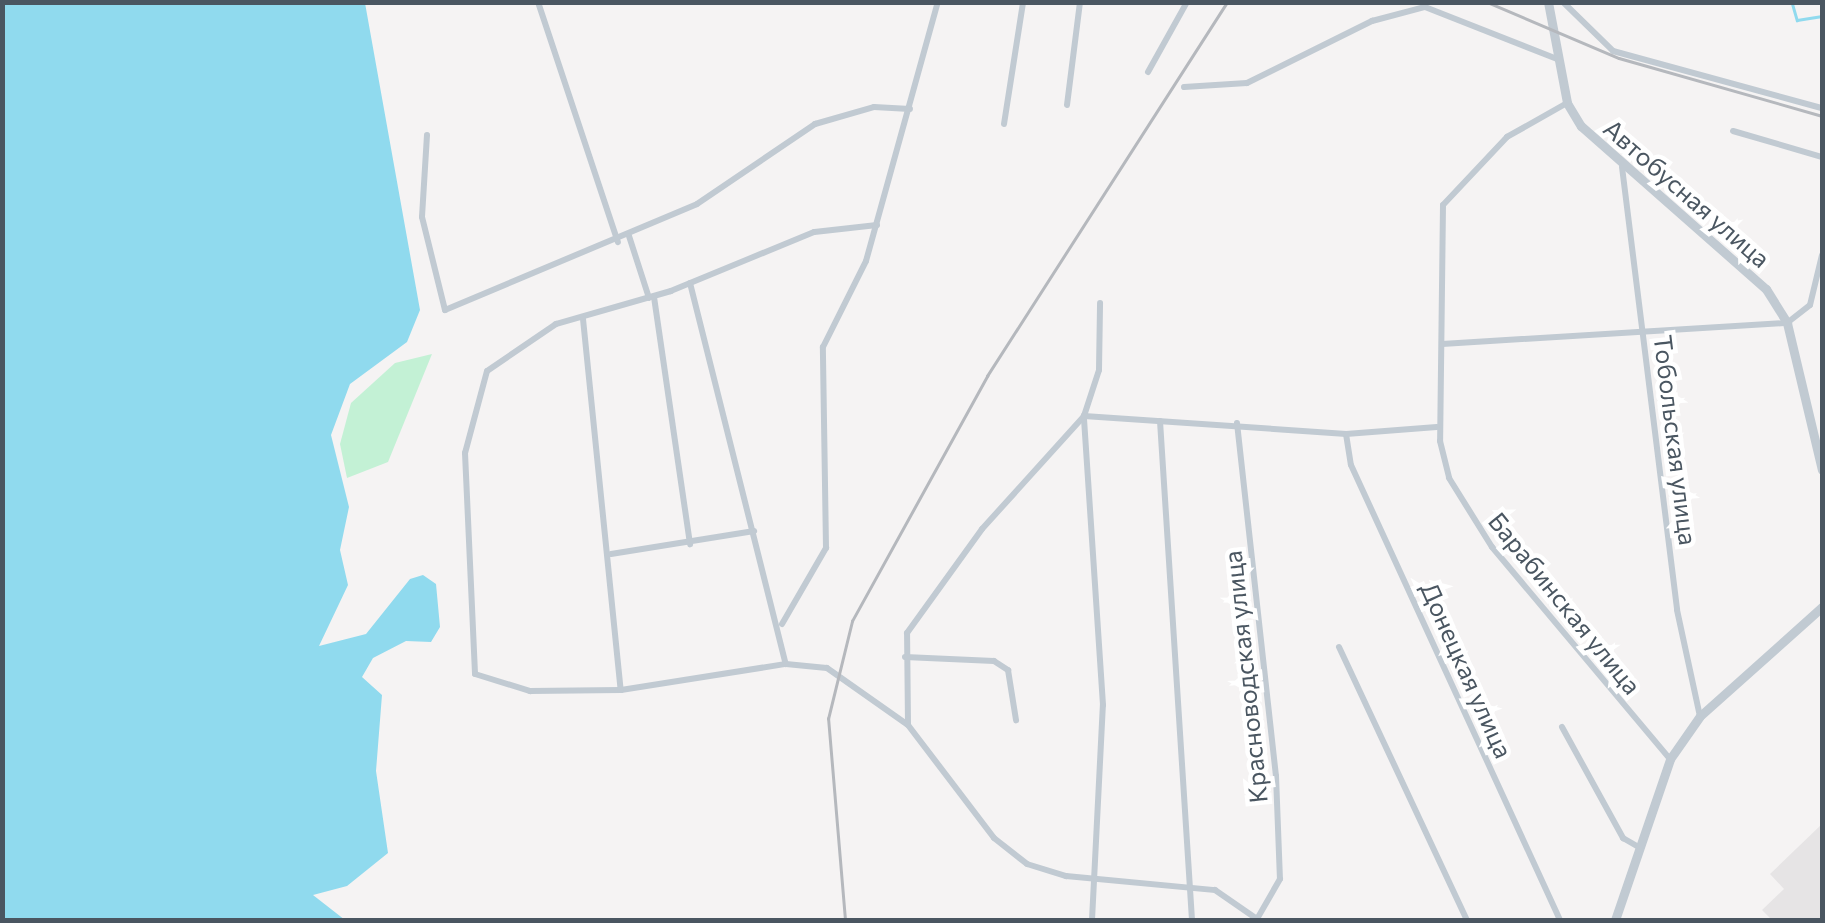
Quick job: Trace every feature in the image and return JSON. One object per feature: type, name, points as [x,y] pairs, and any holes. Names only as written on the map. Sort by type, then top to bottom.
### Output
[{"type":"street","points":[[538,2],[618,242]]},
{"type":"street","points":[[782,624],[826,548],[820,364],[878,226],[938,2]]},
{"type":"street","points":[[1004,124],[1023,2]]},
{"type":"street","points":[[1068,105],[1080,2]]},
{"type":"street","points":[[1148,72],[1186,2]]},
{"type":"street","name":"Автобусная улица","points":[[1548,2],[1567,103],[1622,167],[1766,289],[1787,323],[1822,470]]},
{"type":"street","points":[[1563,2],[1613,51],[1822,108]]},
{"type":"street","points":[[1184,87],[1246,83],[1372,21],[1424,7],[1557,59]]},
{"type":"street","name":"Барабинская улица","points":[[1567,103],[1508,137],[1443,205],[1438,427],[1468,514],[1670,759]]},
{"type":"street","points":[[427,135],[422,217],[441,308],[455,308],[618,242],[697,204],[815,124],[869,107],[910,110]]},
{"type":"street","points":[[1733,131],[1822,158]]},
{"type":"street","name":"Тобольская улица","points":[[1622,167],[1642,332],[1700,716]]},
{"type":"street","points":[[878,226],[814,232],[690,284],[540,333],[487,371],[466,453],[481,680],[530,691],[621,690],[786,664],[844,674],[908,725],[1011,854],[1093,880],[1194,887],[1234,898],[1257,920]]},
{"type":"street","points":[[630,236],[652,298],[690,544]]},
{"type":"street","points":[[1442,344],[1787,323],[1803,316],[1820,288],[1822,255]]},
{"type":"street","points":[[690,284],[782,624],[786,664]]},
{"type":"street","points":[[1092,920],[1102,705],[1084,416],[1099,370],[1100,303]]},
{"type":"street","points":[[583,318],[611,554],[621,690]]},
{"type":"street","points":[[1084,416],[1237,423],[1346,434],[1438,427]]},
{"type":"street","points":[[908,725],[907,633],[952,568],[1084,416]]},
{"type":"street","points":[[1160,421],[1194,887],[1192,920]]},
{"type":"street","name":"Красноводская улица","points":[[1237,423],[1278,813],[1278,888],[1257,920]]},
{"type":"street","name":"Донецкая улица","points":[[1346,434],[1350,464],[1560,920]]},
{"type":"street","points":[[611,554],[754,531]]},
{"type":"street","points":[[1615,920],[1670,759],[1700,716],[1822,606]]},
{"type":"street","points":[[1339,647],[1468,920]]},
{"type":"street","points":[[905,656],[994,660],[1008,670],[1016,720]]},
{"type":"street","points":[[1562,726],[1612,822],[1640,848]]},
{"type":"shaded area","points":[[1822,824],[1822,920],[1772,920],[1762,910],[1784,889],[1770,874]]},
{"type":"green space","points":[[432,354],[388,462],[347,478],[340,444],[351,403],[395,363]]},
{"type":"water","points":[[2,3],[365,3],[420,310],[407,342],[350,384],[331,435],[349,507],[340,550],[348,585],[319,646],[366,634],[410,579],[423,575],[436,584],[440,627],[431,642],[406,641],[373,658],[362,677],[382,695],[376,771],[388,853],[347,886],[313,895],[345,920],[3,920]]},
{"type":"waterway","points":[[1792,2],[1797,20],[1822,16]]},
{"type":"railway","points":[[845,920],[828,719],[852,621],[987,376],[1227,2]]},
{"type":"railway","points":[[1487,2],[1619,58],[1822,116]]}]
